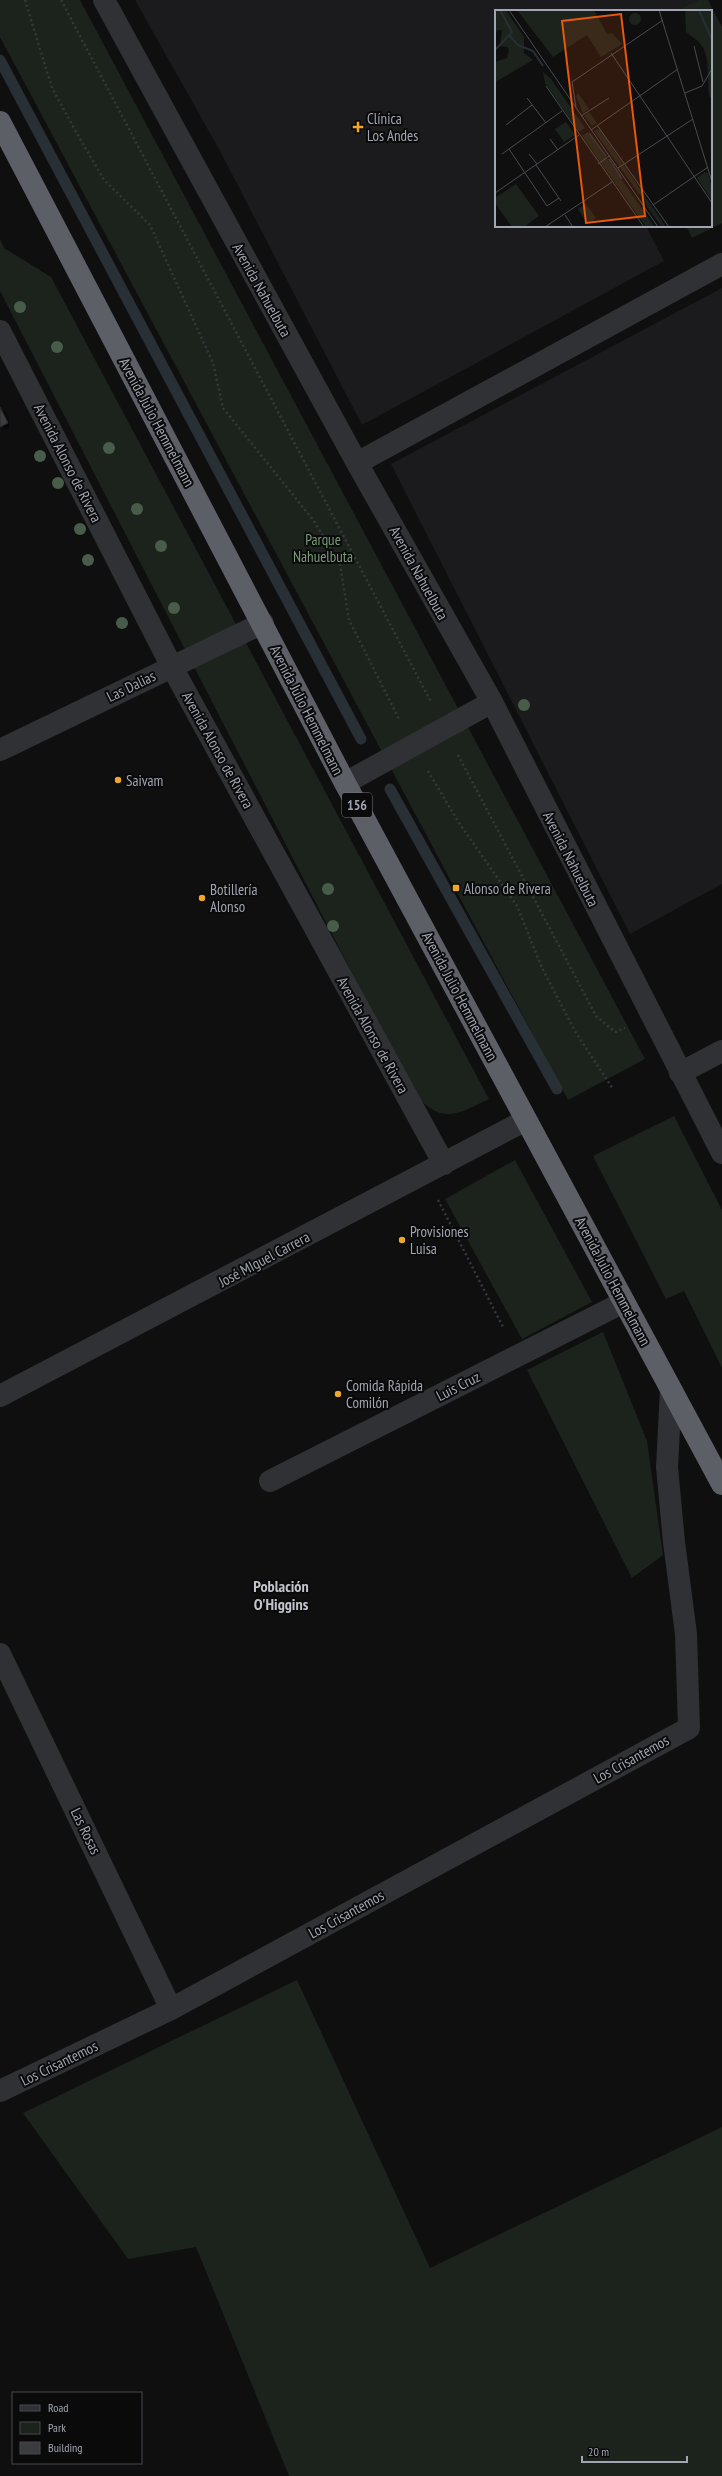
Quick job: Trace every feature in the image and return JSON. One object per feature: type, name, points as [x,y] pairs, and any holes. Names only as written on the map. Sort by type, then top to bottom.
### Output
[{"type":"highway","name":"Avenida Julio Hemmelmann","points":[[0,122],[263,623],[345,783],[722,1484]]},
{"type":"street","name":"Avenida Nahuelbuta","points":[[104,0],[358,463],[492,702],[650,1016],[722,1153]]},
{"type":"street","points":[[358,463],[722,264]]},
{"type":"street","name":"Avenida Alonso de Rivera","points":[[0,331],[172,667],[444,1164]]},
{"type":"street","name":"Las Dalias","points":[[0,750],[263,623]]},
{"type":"street","points":[[345,783],[413,744],[492,702]]},
{"type":"street","points":[[680,1073],[722,1052]]},
{"type":"street","name":"José MIguel Carrera","points":[[0,1396],[526,1120]]},
{"type":"street","name":"Luis Cruz","points":[[270,1481],[624,1302]]},
{"type":"street","name":"Los Crisantemos","points":[[0,2091],[171,2009],[689,1728],[686,1634],[674,1542],[667,1467],[671,1390]]},
{"type":"street","name":"Las Rosas","points":[[0,1654],[171,2009]]},
{"type":"path","points":[[24,0],[52,88],[80,139],[104,180],[150,225],[213,363],[223,408],[314,521],[340,564],[349,620],[385,696],[459,823],[518,906],[542,968],[573,1026],[613,1089]]},
{"type":"path","points":[[62,0],[596,1016],[616,1032],[650,1016]]},
{"type":"path","points":[[425,1174],[518,1356]]},
{"type":"shaded area","points":[[135,0],[698,0],[678,10],[495,10],[495,227],[647,227],[664,261],[362,425],[220,151]]},
{"type":"shaded area","points":[[722,288],[722,884],[630,934],[391,464]]},
{"type":"green space","name":"Parque Nahuelbuta","points":[[0,0],[80,0],[645,1059],[568,1100],[0,37]]},
{"type":"green space","points":[[698,0],[708,0],[722,27],[722,223],[692,238],[686,227],[712,227],[712,10],[678,10]]},
{"type":"green space","points":[[0,239],[4,248],[51,277],[489,1099],[458,1113],[450,1114],[433,1110],[414,1093],[0,291]]},
{"type":"green space","points":[[674,1116],[722,1210],[722,1368],[684,1291],[666,1299],[593,1156]]},
{"type":"green space","points":[[515,1160],[592,1302],[522,1339],[445,1199]]},
{"type":"green space","points":[[603,1332],[647,1441],[663,1555],[632,1578],[527,1370]]},
{"type":"green space","points":[[297,1980],[430,2268],[722,2127],[722,2476],[289,2476],[196,2247],[128,2259],[23,2113]]},
{"type":"building","points":[[0,407],[8,423],[0,427]]},
{"type":"waterway","points":[[0,60],[361,739]]},
{"type":"waterway","points":[[390,789],[557,1089]]},
{"type":"place","name":"Clínica Los Andes","points":[[358,127]]},
{"type":"place","name":"Saivam","points":[[118,780]]},
{"type":"place","name":"Alonso de Rivera","points":[[456,888]]},
{"type":"place","name":"Botillería Alonso","points":[[202,898]]},
{"type":"place","name":"Provisiones Luisa","points":[[402,1240]]},
{"type":"place","name":"Comida Rápida Comilón","points":[[338,1394]]},
{"type":"district","name":"Población O'Higgins","points":[[281,1595]]}]
